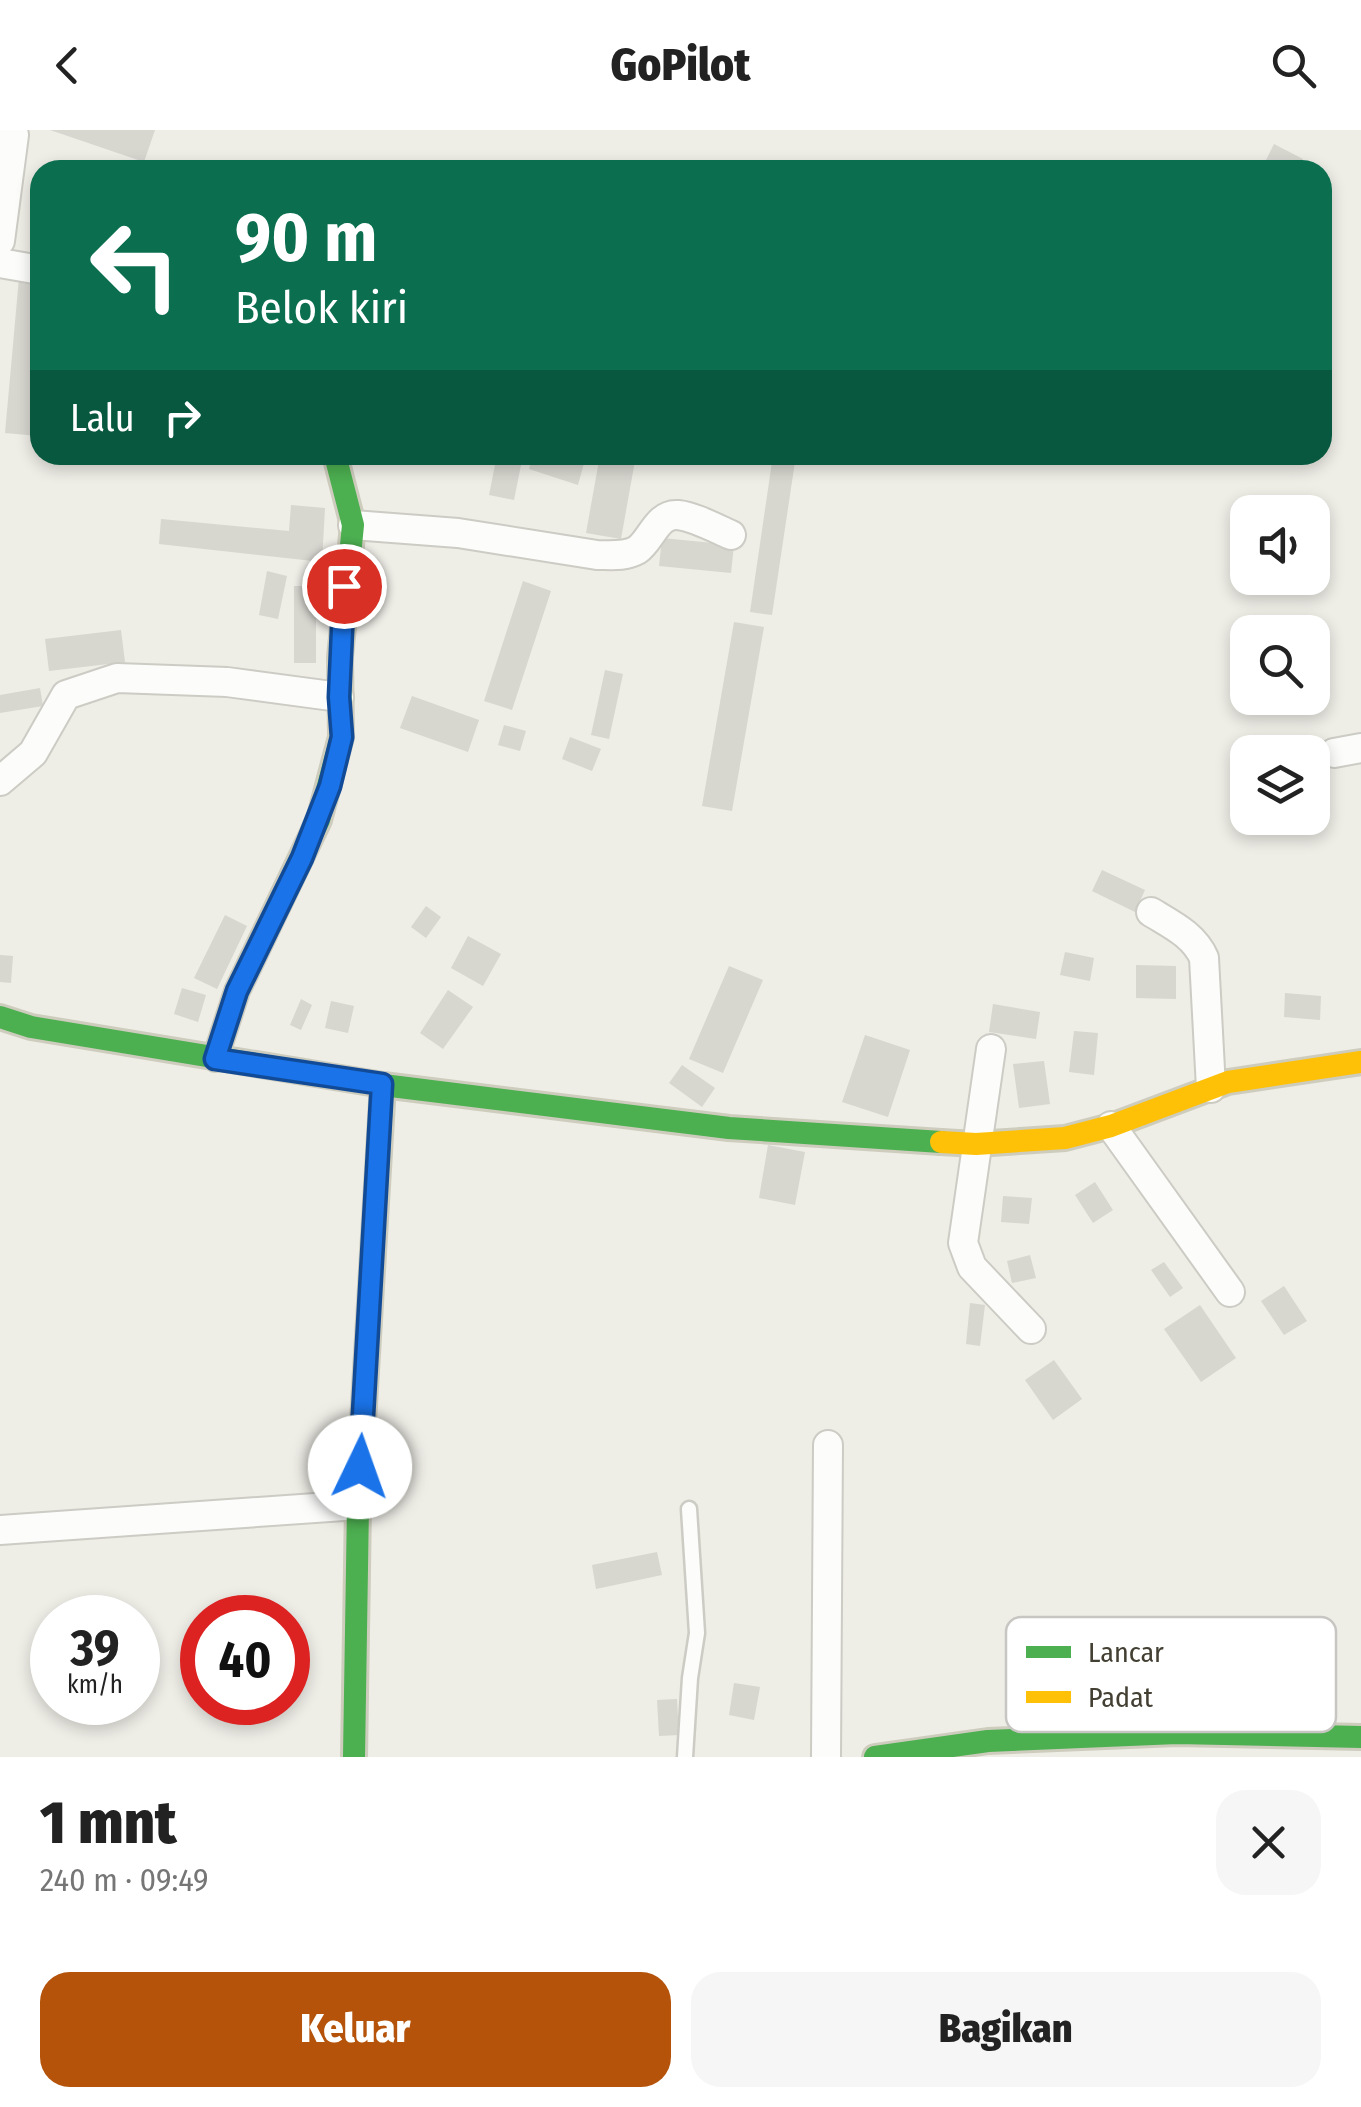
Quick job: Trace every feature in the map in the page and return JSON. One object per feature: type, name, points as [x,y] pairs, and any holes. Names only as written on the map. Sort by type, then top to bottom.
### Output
[{"type":"street","points":[[0,241],[10,133]]},
{"type":"street","points":[[0,263],[30,268]]},
{"type":"street","points":[[215,1059],[237,991],[302,858],[330,786],[342,737],[339,697],[344,586],[353,525],[338,465]]},
{"type":"street","points":[[353,525],[458,533],[620,556],[638,550],[670,515],[681,515],[731,535]]},
{"type":"street","points":[[0,781],[33,753],[66,695],[117,678],[226,682],[339,697]]},
{"type":"street","points":[[1151,912],[1188,935],[1199,945],[1204,958],[1211,1088]]},
{"type":"street","points":[[0,1017],[31,1027],[382,1084],[729,1128],[976,1144],[1065,1138],[1112,1126],[1228,1082],[1361,1062]]},
{"type":"street","points":[[990,1049],[963,1243],[972,1267],[1032,1329]]},
{"type":"street","points":[[354,1757],[358,1506],[382,1084]]},
{"type":"street","points":[[1112,1126],[1230,1292]]},
{"type":"street","points":[[826,1757],[828,1445]]},
{"type":"street","points":[[0,1530],[358,1506]]},
{"type":"street","points":[[876,1757],[988,1741],[1176,1745],[1361,1737]]},
{"type":"lane","points":[[685,1757],[697,1633],[689,1509]]},
{"type":"building","points":[[50,130],[155,130],[145,160]]},
{"type":"building","points":[[1274,144],[1303,159],[1302,160],[1266,160]]},
{"type":"building","points":[[19,278],[30,279],[30,435],[5,433]]},
{"type":"building","points":[[495,465],[521,465],[514,500],[489,495]]},
{"type":"building","points":[[530,465],[584,465],[578,485],[529,469]]},
{"type":"building","points":[[598,465],[634,465],[621,539],[586,533]]},
{"type":"building","points":[[772,465],[794,465],[772,615],[750,612]]},
{"type":"building","points":[[291,505],[325,508],[322,562],[159,544],[161,519],[289,531]]},
{"type":"building","points":[[662,538],[734,545],[731,573],[659,566]]},
{"type":"building","points":[[267,571],[287,576],[278,619],[259,615]]},
{"type":"building","points":[[523,581],[551,591],[512,710],[484,701]]},
{"type":"building","points":[[294,586],[316,586],[316,663],[294,663]]},
{"type":"building","points":[[734,622],[764,627],[732,811],[702,806]]},
{"type":"building","points":[[121,630],[125,662],[49,671],[45,639]]},
{"type":"building","points":[[605,670],[623,674],[609,739],[591,735]]},
{"type":"building","points":[[40,688],[43,706],[0,713],[0,695]]},
{"type":"building","points":[[412,696],[479,720],[468,752],[400,728]]},
{"type":"building","points":[[504,725],[526,731],[520,751],[498,745]]},
{"type":"building","points":[[570,737],[601,749],[592,771],[562,759]]},
{"type":"building","points":[[1102,870],[1145,890],[1135,912],[1092,891]]},
{"type":"building","points":[[426,906],[441,917],[426,938],[411,927]]},
{"type":"building","points":[[225,915],[247,926],[217,989],[194,978]]},
{"type":"building","points":[[468,936],[501,954],[483,986],[451,968]]},
{"type":"building","points":[[1065,952],[1094,958],[1090,981],[1060,975]]},
{"type":"building","points":[[0,955],[13,956],[11,983],[0,982]]},
{"type":"building","points":[[1136,965],[1176,966],[1176,999],[1136,998]]},
{"type":"building","points":[[729,966],[763,980],[723,1073],[689,1059]]},
{"type":"building","points":[[182,988],[206,995],[198,1022],[174,1014]]},
{"type":"building","points":[[448,990],[473,1007],[443,1049],[420,1033]]},
{"type":"building","points":[[1285,993],[1321,996],[1320,1020],[1284,1017]]},
{"type":"building","points":[[301,999],[312,1005],[301,1030],[290,1025]]},
{"type":"building","points":[[331,1001],[354,1006],[348,1033],[325,1028]]},
{"type":"building","points":[[993,1004],[1040,1012],[1036,1039],[989,1032]]},
{"type":"building","points":[[1074,1031],[1098,1033],[1094,1075],[1069,1072]]},
{"type":"building","points":[[865,1035],[910,1050],[888,1117],[842,1102]]},
{"type":"building","points":[[1044,1061],[1050,1104],[1019,1108],[1013,1064]]},
{"type":"building","points":[[682,1065],[715,1088],[702,1107],[669,1083]]},
{"type":"building","points":[[768,1145],[805,1152],[795,1205],[759,1198]]},
{"type":"building","points":[[1095,1182],[1113,1210],[1093,1223],[1075,1195]]},
{"type":"building","points":[[1003,1196],[1032,1198],[1029,1224],[1001,1222]]},
{"type":"building","points":[[1030,1255],[1036,1278],[1012,1283],[1007,1261]]},
{"type":"building","points":[[1164,1262],[1183,1288],[1170,1297],[1151,1270]]},
{"type":"building","points":[[1284,1286],[1307,1321],[1284,1335],[1261,1301]]},
{"type":"building","points":[[970,1303],[985,1305],[980,1346],[966,1344]]},
{"type":"building","points":[[1200,1305],[1236,1358],[1201,1382],[1164,1329]]},
{"type":"building","points":[[1054,1360],[1082,1399],[1053,1420],[1025,1380]]},
{"type":"building","points":[[657,1552],[662,1575],[596,1589],[592,1565]]},
{"type":"building","points":[[734,1683],[760,1687],[754,1720],[729,1715]]},
{"type":"building","points":[[677,1699],[679,1735],[659,1736],[657,1700]]},
{"type":"traffic: fast","points":[[215,1059],[237,991],[319,820],[341,737],[340,657],[353,525],[338,465]]},
{"type":"traffic: fast","points":[[0,1017],[31,1027],[383,1085],[729,1128],[941,1142]]},
{"type":"traffic: fast","points":[[354,1757],[358,1505],[383,1085]]},
{"type":"traffic: fast","points":[[875,1757],[988,1741],[1177,1733],[1361,1737]]},
{"type":"traffic: slow","points":[[941,1142],[976,1144],[1065,1138],[1111,1126],[1228,1082],[1361,1062]]},
{"type":"route","points":[[344,586],[339,697],[342,737],[330,786],[302,858],[237,991],[215,1059],[382,1084],[360,1467]]}]
